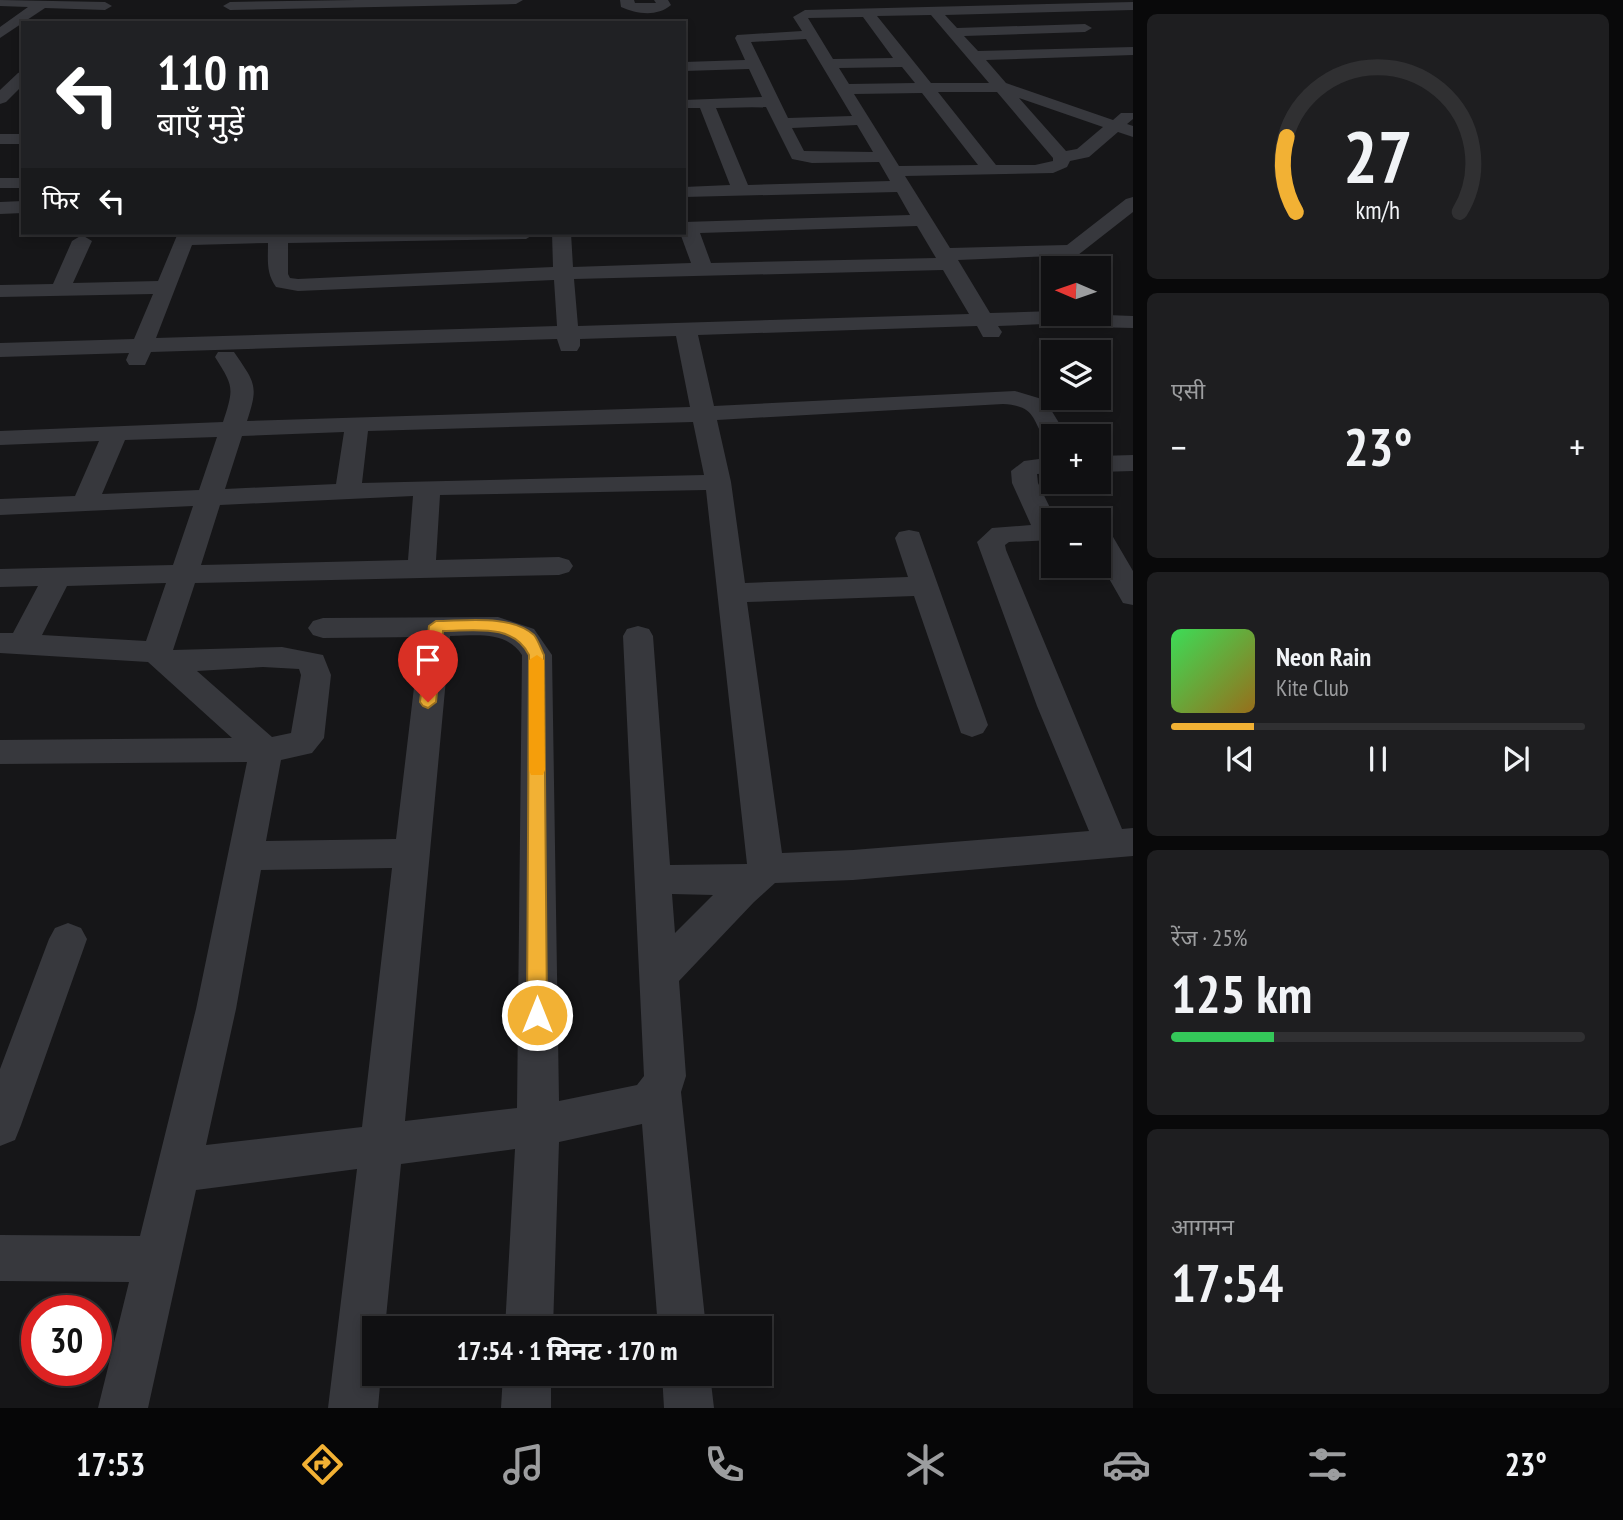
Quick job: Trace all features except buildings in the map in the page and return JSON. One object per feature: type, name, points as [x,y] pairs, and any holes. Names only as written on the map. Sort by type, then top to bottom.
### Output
[{"type":"street","points":[[230,6],[516,0]]},
{"type":"street","points":[[627,0],[626,4],[629,6],[645,9],[664,5],[661,0]]},
{"type":"street","points":[[0,2],[109,3]]},
{"type":"street","points":[[90,21],[109,3]]},
{"type":"street","points":[[0,34],[41,4]]},
{"type":"street","points":[[988,326],[800,17],[866,11],[1133,6]]},
{"type":"street","points":[[686,192],[741,190],[893,171],[1053,168],[1061,163],[1062,157],[933,9]]},
{"type":"street","points":[[866,11],[991,170]]},
{"type":"street","points":[[953,32],[1095,28]]},
{"type":"street","points":[[812,34],[744,36],[742,41],[795,151],[804,158],[893,171]]},
{"type":"street","points":[[975,56],[1133,51]]},
{"type":"street","points":[[830,64],[896,62],[904,59]]},
{"type":"street","points":[[686,67],[754,64]]},
{"type":"street","points":[[5,104],[21,79]]},
{"type":"street","points":[[846,89],[1003,87],[1133,132]]},
{"type":"street","points":[[686,104],[772,102]]},
{"type":"street","points":[[706,103],[741,190]]},
{"type":"street","points":[[1062,157],[1083,153],[1133,111]]},
{"type":"street","points":[[782,123],[864,120]]},
{"type":"street","points":[[0,139],[21,139]]},
{"type":"street","points":[[0,183],[21,183]]},
{"type":"street","points":[[278,237],[278,274],[283,283],[298,285],[564,272],[703,269],[1071,251],[1082,246],[1133,203]]},
{"type":"street","points":[[0,208],[21,207]]},
{"type":"street","points":[[703,269],[687,228],[924,220]]},
{"type":"street","points":[[139,353],[186,236],[402,235]]},
{"type":"street","points":[[561,235],[569,340]]},
{"type":"street","points":[[60,290],[82,241]]},
{"type":"street","points":[[0,291],[167,287]]},
{"type":"street","points":[[1111,322],[1133,329]]},
{"type":"street","points":[[0,364],[139,353],[988,326],[1082,326]]},
{"type":"street","points":[[688,336],[718,482],[734,593],[760,876]]},
{"type":"street","points":[[0,350],[226,357],[569,340]]},
{"type":"street","points":[[163,658],[183,576],[233,429],[243,383],[226,357]]},
{"type":"street","points":[[0,438],[705,414],[1023,398],[1042,408],[1049,424]]},
{"type":"street","points":[[348,491],[358,424]]},
{"type":"street","points":[[85,503],[115,434]]},
{"type":"street","points":[[1111,464],[1133,464]]},
{"type":"street","points":[[1041,466],[1024,471],[1025,483],[1041,513]]},
{"type":"street","points":[[0,507],[427,488],[718,482]]},
{"type":"street","points":[[421,570],[427,488]]},
{"type":"street","points":[[653,879],[760,876],[797,866],[853,865],[1122,843],[1053,706],[992,550],[991,542],[1002,534],[1041,532]]},
{"type":"street","points":[[909,538],[972,725]]},
{"type":"street","points":[[1111,557],[1133,596]]},
{"type":"street","points":[[0,578],[559,566]]},
{"type":"street","points":[[11,643],[58,575]]},
{"type":"street","points":[[734,593],[925,586]]},
{"type":"street","points":[[353,1408],[436,626]]},
{"type":"street","points":[[323,628],[489,626],[514,630],[529,640],[537,655],[538,1126],[530,1316]]},
{"type":"street","points":[[638,636],[665,1076],[660,1092],[681,1316]]},
{"type":"street","points":[[3,760],[266,750],[300,744],[308,738],[316,674],[312,663],[301,658],[163,658],[131,649],[11,643]]},
{"type":"street","points":[[163,658],[266,750]]},
{"type":"street","points":[[123,1408],[216,1009],[266,750]]},
{"type":"street","points":[[245,856],[412,853]]},
{"type":"street","points":[[659,975],[760,876]]},
{"type":"street","points":[[0,1125],[68,939]]},
{"type":"street","points":[[180,1170],[538,1126],[630,1108],[648,1102],[660,1092]]},
{"type":"street","points":[[0,1258],[159,1259]]},
{"type":"street","points":[[526,1408],[527,1386]]},
{"type":"street","points":[[687,1386],[690,1408]]},
{"type":"slow traffic","points":[[537,660],[537,770]]},
{"type":"route","points":[[428,702],[436,626],[489,626],[514,630],[529,640],[537,655],[537,1015]]}]
